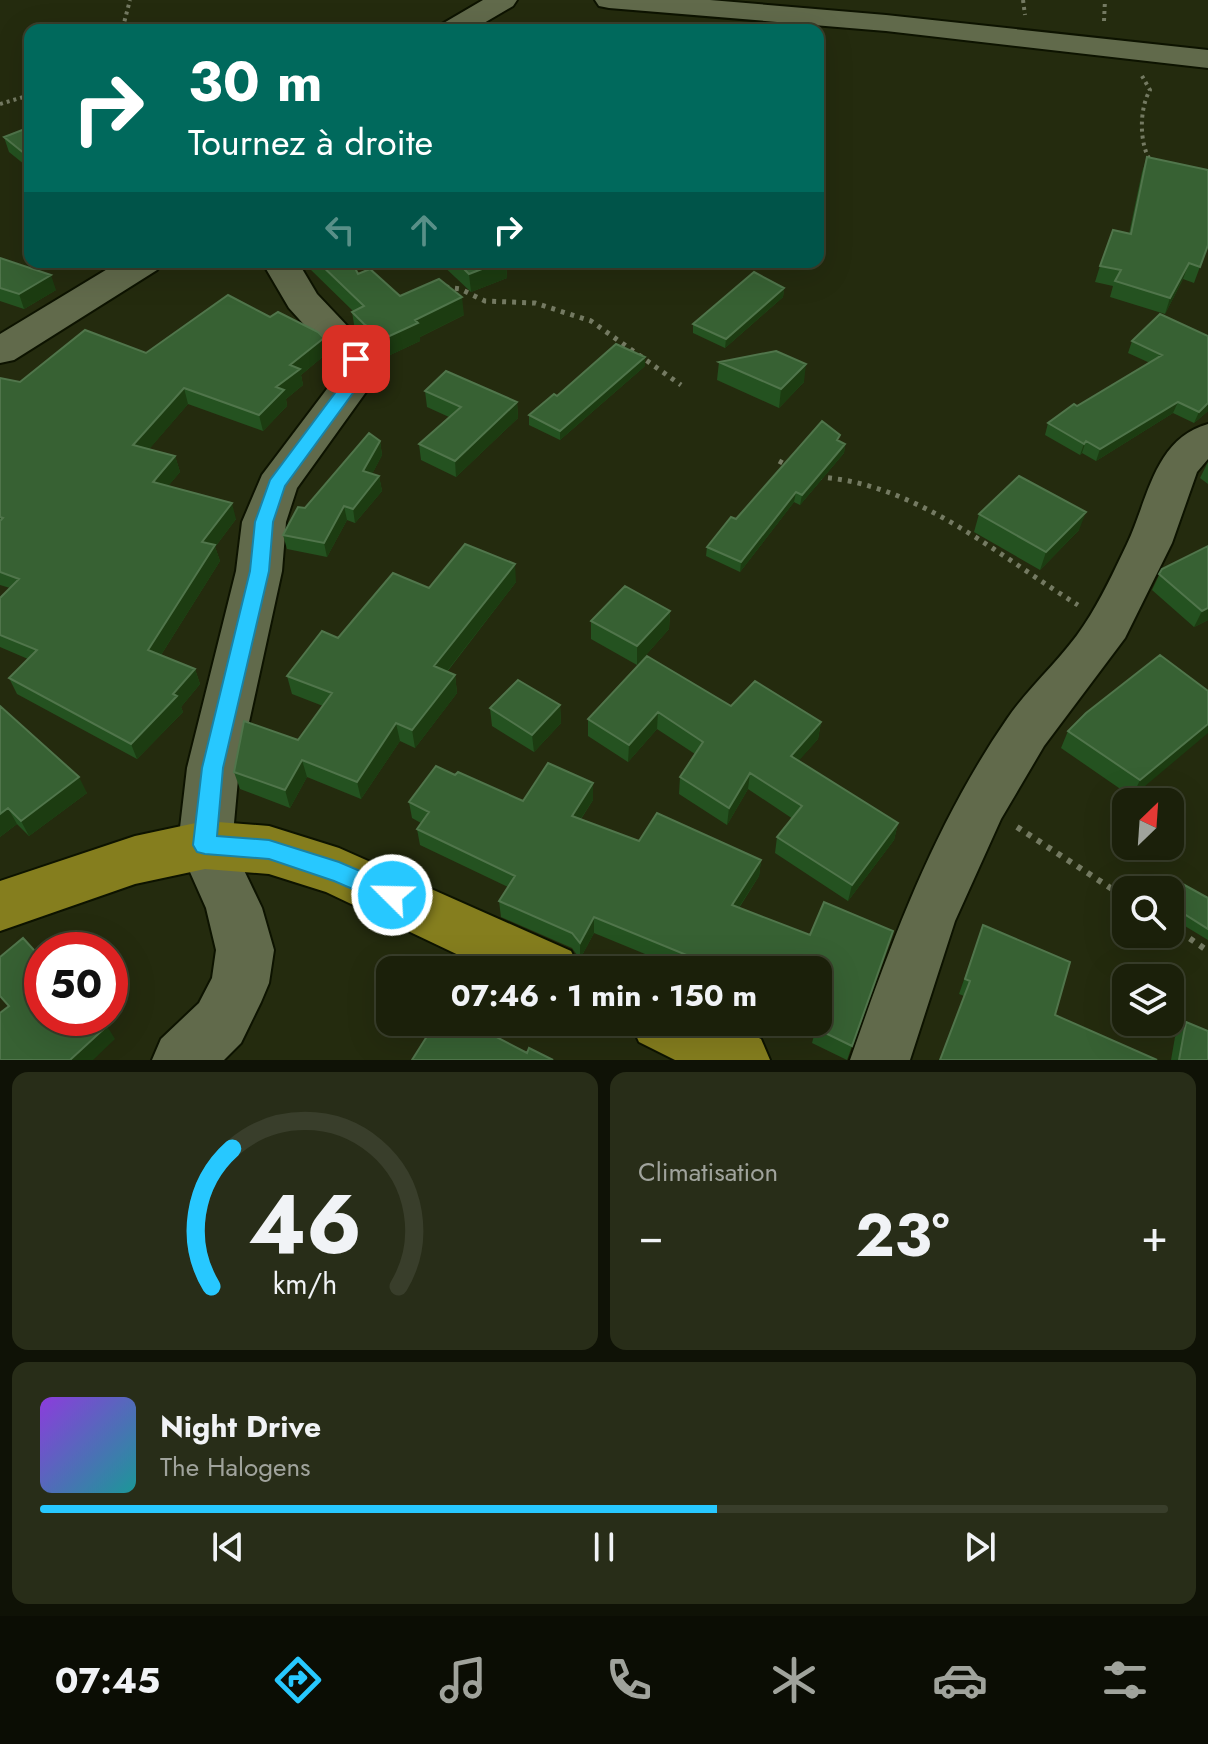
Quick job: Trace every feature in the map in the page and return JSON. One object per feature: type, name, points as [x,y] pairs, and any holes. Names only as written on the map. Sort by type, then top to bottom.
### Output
[{"type":"main road","points":[[0,906],[135,860],[205,845],[269,850],[339,872],[521,956]]},
{"type":"main road","points":[[689,1036],[740,1060]]},
{"type":"street","points":[[462,24],[503,0]]},
{"type":"street","points":[[609,0],[770,12],[1139,49],[1208,59]]},
{"type":"street","points":[[0,351],[134,268]]},
{"type":"street","points":[[182,1060],[220,1023],[240,983],[245,950],[234,908],[205,845],[213,768],[259,571],[264,522],[277,485],[356,378],[356,359],[302,300],[283,268]]},
{"type":"street","points":[[880,1060],[927,921],[980,807],[1026,731],[1070,680],[1111,621],[1150,543],[1178,467],[1196,446],[1208,438]]},
{"type":"path","points":[[123,24],[130,0]]},
{"type":"path","points":[[1139,49],[1136,64],[1150,90],[1144,99],[1144,152],[1147,161],[1159,165]]},
{"type":"path","points":[[0,104],[24,97]]},
{"type":"path","points":[[437,286],[460,289],[485,301],[535,303],[591,321],[681,385]]},
{"type":"path","points":[[779,461],[802,471]]},
{"type":"path","points":[[813,475],[824,480],[850,479],[880,489],[957,524],[1067,599],[1111,621]]},
{"type":"path","points":[[980,807],[1041,840],[1085,874],[1112,890]]},
{"type":"path","points":[[1184,935],[1208,951]]},
{"type":"building","points":[[24,129],[24,153],[4,137]]},
{"type":"building","points":[[1147,157],[1208,170],[1208,245],[1200,267],[1189,263],[1170,298],[1115,281],[1121,270],[1100,266],[1113,230],[1131,234]]},
{"type":"building","points":[[0,258],[51,275],[19,294],[0,288]]},
{"type":"building","points":[[324,268],[355,268],[358,274],[370,269],[400,296],[439,279],[462,297],[385,338],[352,312],[364,306]]},
{"type":"building","points":[[463,268],[484,268],[469,274]]},
{"type":"building","points":[[754,272],[784,288],[726,339],[693,324]]},
{"type":"building","points":[[228,295],[270,317],[278,312],[324,338],[290,365],[300,369],[276,387],[284,390],[259,415],[184,388],[133,445],[175,456],[153,482],[232,503],[202,542],[215,545],[148,650],[195,669],[173,694],[177,696],[131,744],[9,678],[37,650],[0,635],[0,598],[19,579],[0,572],[0,521],[3,518],[0,517],[0,378],[20,382],[85,330],[146,353]]},
{"type":"building","points":[[1160,314],[1208,336],[1208,403],[1199,412],[1178,402],[1100,449],[1086,441],[1084,444],[1048,423],[1074,404],[1077,406],[1162,355],[1132,341]]},
{"type":"building","points":[[616,344],[645,357],[560,431],[529,415],[554,394],[557,396]]},
{"type":"building","points":[[776,351],[806,364],[781,389],[719,362]]},
{"type":"building","points":[[446,371],[517,402],[455,461],[419,444],[461,407],[425,391]]},
{"type":"building","points":[[822,421],[840,435],[837,440],[845,444],[802,495],[796,492],[741,562],[707,547],[731,517],[736,519]]},
{"type":"building","points":[[369,433],[380,441],[363,471],[379,476],[353,509],[344,506],[324,543],[283,535],[298,507],[305,508]]},
{"type":"building","points":[[1019,476],[1086,512],[1046,552],[979,514]]},
{"type":"building","points":[[465,544],[515,564],[434,666],[455,675],[412,730],[396,723],[357,782],[302,760],[285,790],[234,772],[244,721],[298,740],[332,693],[287,676],[322,631],[338,638],[393,573],[429,588]]},
{"type":"building","points":[[1208,546],[1208,608],[1202,611],[1159,574],[1162,569]]},
{"type":"building","points":[[625,586],[670,611],[637,646],[591,621]]},
{"type":"building","points":[[1160,655],[1208,691],[1208,724],[1140,780],[1068,731],[1086,713]]},
{"type":"building","points":[[647,656],[731,706],[755,681],[821,722],[791,756],[898,823],[852,885],[777,837],[802,806],[750,773],[729,808],[680,777],[703,742],[658,712],[629,745],[588,719]]},
{"type":"building","points":[[518,680],[560,705],[532,735],[490,708]]},
{"type":"building","points":[[0,706],[79,777],[21,821],[8,808],[0,814]]},
{"type":"building","points":[[548,763],[593,783],[572,816],[639,841],[657,813],[761,860],[732,905],[810,935],[824,902],[893,931],[852,1046],[831,1036],[832,956],[689,956],[594,917],[580,943],[572,933],[499,901],[515,876],[417,829],[429,812],[409,802],[436,766],[455,775],[458,772],[523,801]]},
{"type":"building","points":[[1184,885],[1208,898],[1208,929],[1184,914]]},
{"type":"building","points":[[983,925],[1070,962],[1055,1015],[1157,1060],[940,1060],[970,981],[965,979]]},
{"type":"building","points":[[24,939],[24,1036],[96,1036],[70,1060],[0,1060],[0,1013],[9,1006],[0,996],[0,957]]},
{"type":"building","points":[[1186,1022],[1208,1031],[1208,1060],[1179,1060]]},
{"type":"building","points":[[427,1036],[495,1036],[527,1053],[529,1048],[553,1060],[412,1060]]},
{"type":"route","points":[[356,359],[356,378],[277,485],[264,522],[259,571],[213,768],[205,845],[269,850],[339,872],[392,895]]}]
